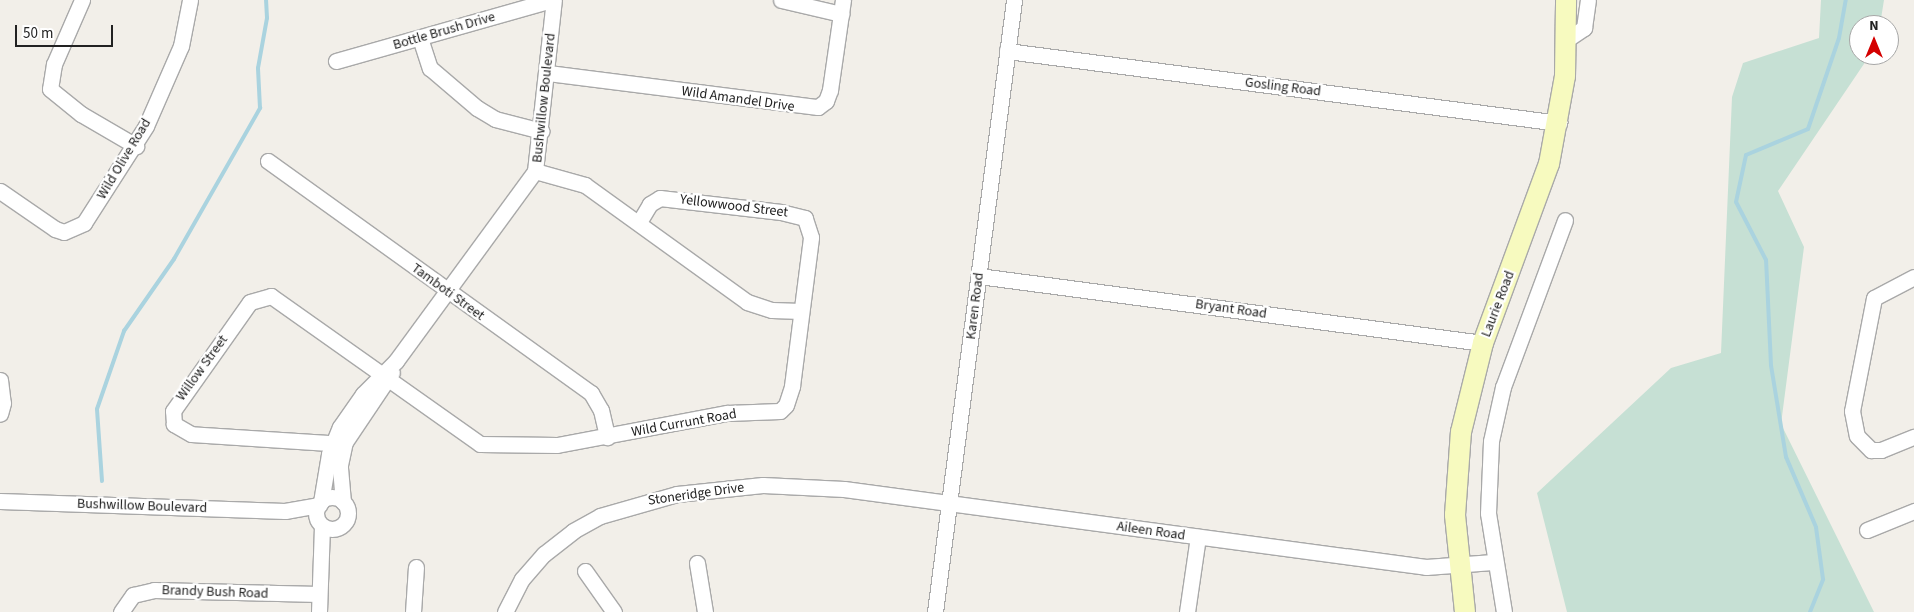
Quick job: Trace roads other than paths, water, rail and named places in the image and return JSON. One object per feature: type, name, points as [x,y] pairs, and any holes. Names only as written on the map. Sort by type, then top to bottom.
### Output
[{"type":"main road","name":"Laurie Road","points":[[1465,612],[1458,567],[1455,507],[1461,432],[1483,343],[1532,217],[1559,123],[1566,40],[1566,0]]},
{"type":"street","points":[[82,0],[54,64],[50,88],[81,114],[136,146]]},
{"type":"street","name":"Wild Olive Road","points":[[0,191],[55,229],[75,229],[84,223],[136,146],[182,46],[190,0]]},
{"type":"street","name":"Bottle Brush Drive","points":[[336,61],[553,0]]},
{"type":"street","name":"Bushwillow Boulevard","points":[[323,516],[338,442],[535,171],[548,73],[553,0]]},
{"type":"street","points":[[781,0],[842,7]]},
{"type":"street","name":"Karen Road","points":[[935,612],[980,276],[1014,0]]},
{"type":"street","points":[[1566,40],[1584,28],[1589,17],[1588,0]]},
{"type":"street","name":"Wild Amandel Drive","points":[[548,73],[818,107],[826,101],[830,90],[842,7]]},
{"type":"street","points":[[420,38],[430,68],[477,108],[495,119],[541,131]]},
{"type":"street","name":"Gosling Road","points":[[1008,51],[1559,123]]},
{"type":"street","name":"Tamboti Street","points":[[268,161],[591,394],[601,410],[607,437]]},
{"type":"street","points":[[535,171],[585,184],[747,302],[772,310],[801,311]]},
{"type":"street","name":"Yellowwood Street","points":[[639,222],[650,204],[660,198],[781,212],[805,218],[811,237],[801,311]]},
{"type":"street","points":[[1504,612],[1494,562],[1488,476],[1497,409],[1565,220]]},
{"type":"street","name":"Bryant Road","points":[[980,276],[1483,343]]},
{"type":"street","points":[[1914,278],[1874,298],[1852,411],[1857,436],[1866,448],[1881,450],[1914,437]]},
{"type":"street","name":"Willow Street","points":[[338,442],[191,434],[174,424],[173,410],[250,302],[264,296],[278,300],[385,378]]},
{"type":"street","name":"Wild Currunt Road","points":[[385,378],[480,444],[557,446],[728,413],[780,411],[790,397],[801,311]]},
{"type":"street","points":[[0,380],[3,403],[0,414]]},
{"type":"street","name":"Bushwillow Boulevard","points":[[0,501],[285,511],[348,517],[343,502],[338,442]]},
{"type":"street","name":"Stoneridge Drive","points":[[505,612],[522,579],[544,554],[573,531],[600,516],[641,502],[721,488],[806,485],[844,489]]},
{"type":"street","name":"Aileen Road","points":[[844,489],[1426,567],[1458,567],[1494,562]]},
{"type":"street","points":[[319,612],[323,516],[330,498],[343,502]]},
{"type":"street","points":[[1867,530],[1914,512]]},
{"type":"street","points":[[1187,612],[1198,537]]},
{"type":"street","points":[[696,563],[705,612]]},
{"type":"street","points":[[413,612],[416,567]]},
{"type":"street","points":[[585,571],[614,612]]},
{"type":"street","name":"Brandy Bush Road","points":[[121,612],[133,595],[154,590],[319,594]]},
{"type":"waterway","points":[[102,481],[97,409],[124,331],[174,259],[260,108],[258,68],[267,18],[266,0]]},
{"type":"waterway","points":[[1810,612],[1823,579],[1816,527],[1786,457],[1771,365],[1766,260],[1736,202],[1746,155],[1808,129],[1839,38],[1846,0]]}]
